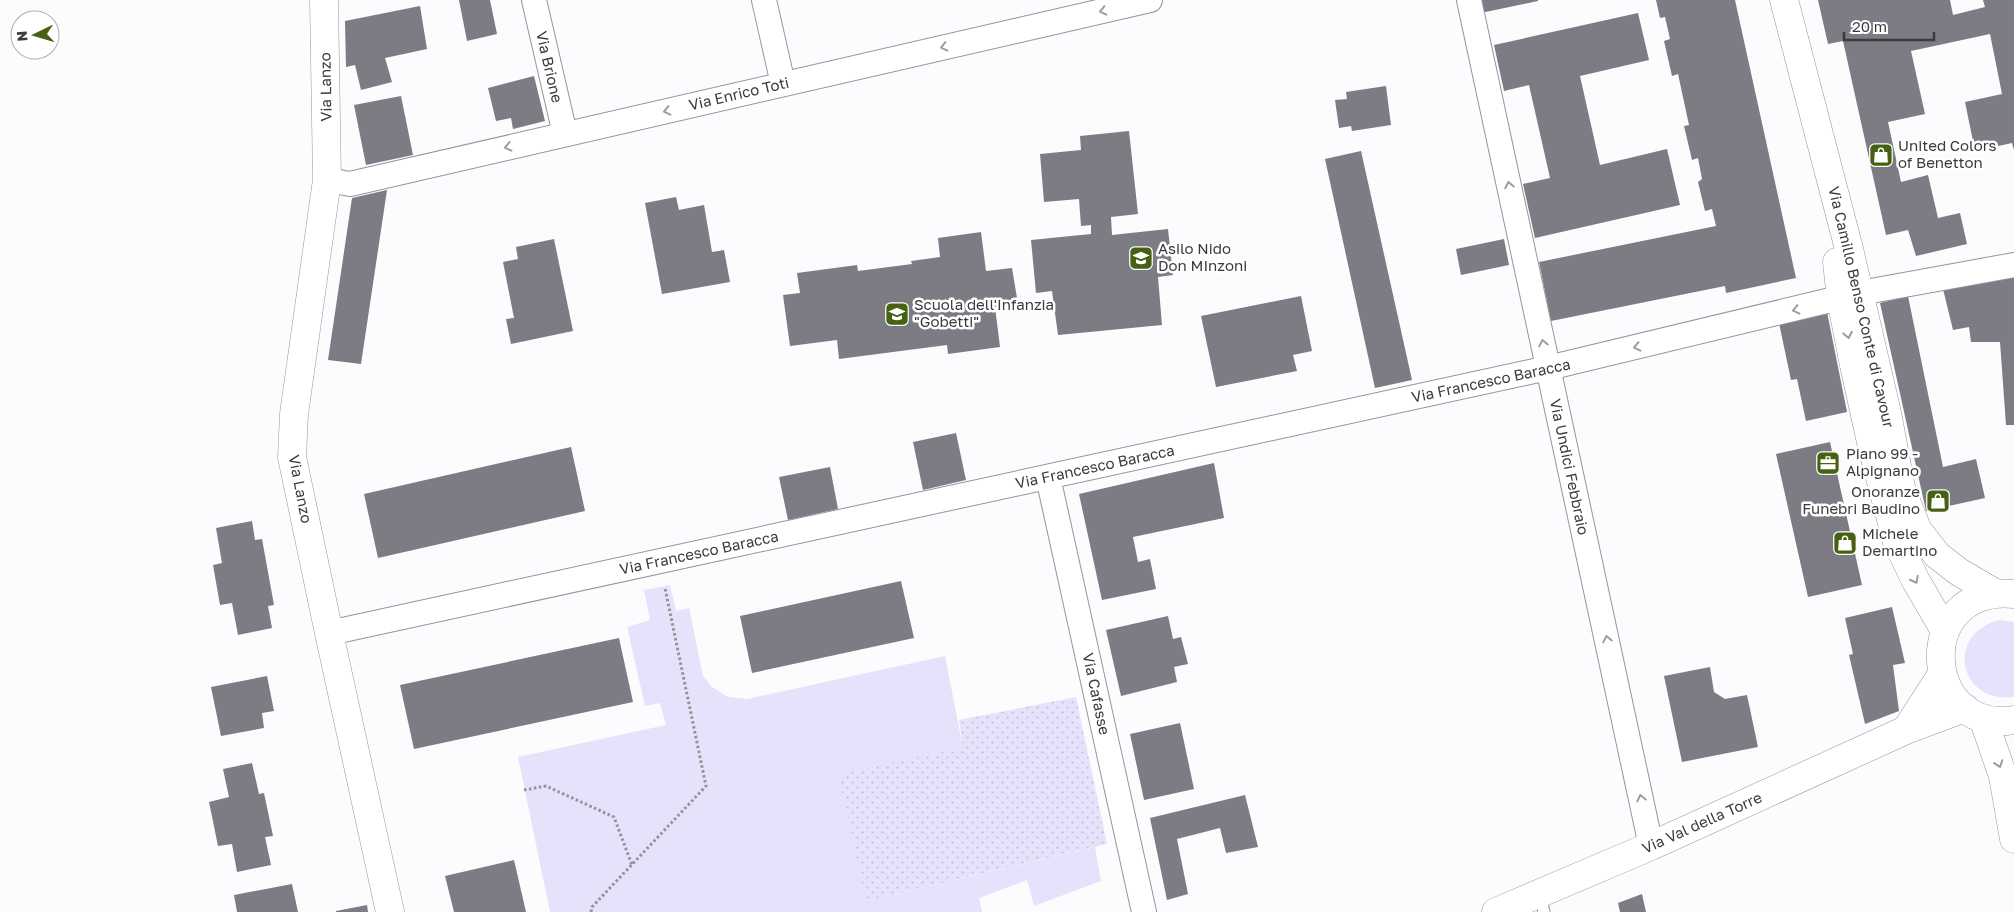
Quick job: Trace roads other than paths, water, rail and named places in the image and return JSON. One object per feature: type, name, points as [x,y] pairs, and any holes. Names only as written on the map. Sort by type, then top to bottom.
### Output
[{"type":"street","name":"Via Lanzo","points":[[324,0],[327,180],[294,414],[292,456],[328,633],[390,912]]},
{"type":"street","name":"Via Brione","points":[[534,0],[565,134]]},
{"type":"street","points":[[764,0],[783,84]]},
{"type":"street","name":"Via Enrico Toti","points":[[327,180],[350,184],[1150,0]]},
{"type":"street","name":"Via Undici Febbraio","points":[[1469,0],[1651,846]]},
{"type":"street","name":"Via Camillo Benso Conte di Cavour","points":[[1784,0],[1817,131],[1836,254],[1887,413],[1901,488],[1917,529],[1938,555],[1959,572],[2004,593]]},
{"type":"street","name":"Via Francesco Baracca","points":[[328,633],[1548,368],[1850,296],[2014,265]]},
{"type":"street","name":"Via Camillo Benso Conte di Cavour","points":[[1850,296],[1873,451],[1897,542],[1916,581],[1945,631]]},
{"type":"street","name":"Via Cafasse","points":[[1048,477],[1144,912]]},
{"type":"street","points":[[2004,593],[1974,600],[1962,608],[1945,631],[1940,652],[1942,674],[1950,693],[1974,713],[2003,722],[2014,720]]},
{"type":"street","points":[[1906,730],[1942,674]]},
{"type":"street","points":[[1974,713],[2003,776],[2014,838]]},
{"type":"street","name":"Via Val della Torre","points":[[1496,912],[1542,903],[1651,846],[1906,730],[1974,713]]},
{"type":"place","name":"United Colors of Benetton","points":[[1881,155]]},
{"type":"place","name":"Asilo Nido Don MInzoni","points":[[1141,258]]},
{"type":"place","name":"Scuola dell'Infanzia \"Gobetti\"","points":[[897,314]]},
{"type":"place","name":"Piano 99 - Alpignano","points":[[1828,463]]},
{"type":"place","name":"Onoranze Funebri Baudino","points":[[1938,501]]},
{"type":"place","name":"Michele Demartino","points":[[1845,543]]}]
